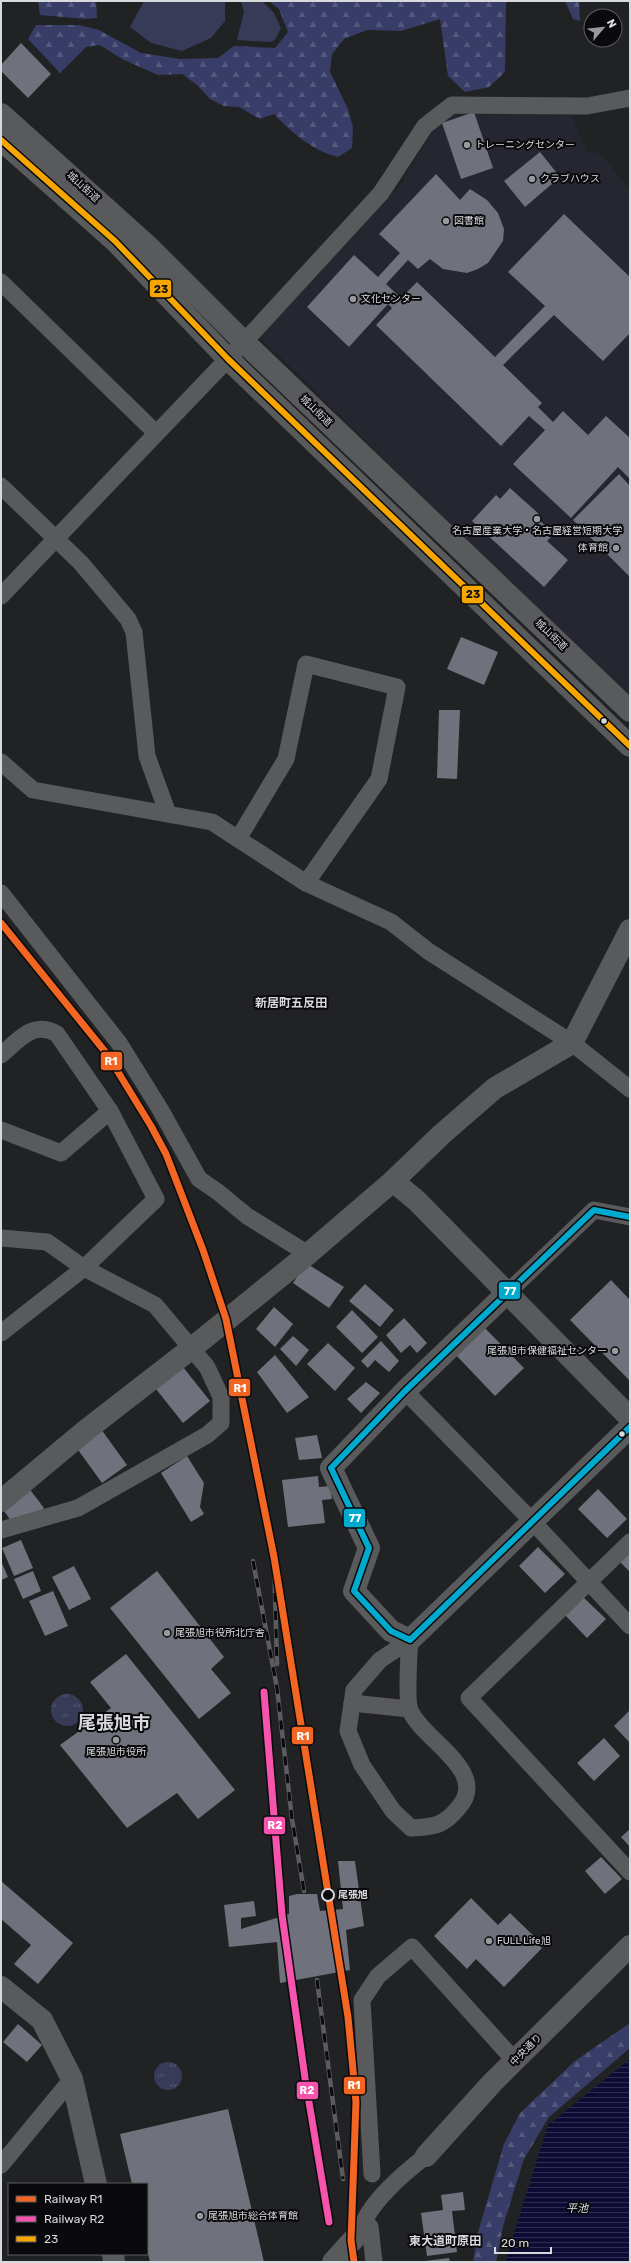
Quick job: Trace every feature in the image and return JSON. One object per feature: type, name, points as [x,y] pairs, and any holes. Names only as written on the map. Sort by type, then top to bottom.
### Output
[{"type":"street","points":[[1,596],[228,359],[381,193],[425,126],[452,104],[587,106],[630,98]]},
{"type":"street","name":"城山街道","points":[[1,114],[150,248],[244,342],[630,711]]},
{"type":"street","name":"城山街道","points":[[1,142],[115,241],[228,359],[630,746]]},
{"type":"street","points":[[1,282],[156,433]]},
{"type":"street","points":[[1,486],[81,563],[128,619],[134,632],[147,756],[168,814]]},
{"type":"street","points":[[238,839],[286,759],[306,664],[397,687],[379,779],[306,883]]},
{"type":"street","points":[[1,762],[33,790],[212,822],[306,883],[391,922],[428,951],[572,1043],[630,1089]]},
{"type":"street","points":[[1,893],[119,1044],[160,1109],[199,1179],[218,1192],[247,1216],[308,1254]]},
{"type":"street","points":[[1,1501],[85,1431],[192,1348],[308,1254],[394,1181],[442,1134],[495,1088],[572,1043],[630,930]]},
{"type":"street","points":[[1,1055],[24,1035],[34,1030],[41,1028],[49,1029],[57,1034],[110,1111],[156,1199],[84,1268],[1,1333]]},
{"type":"street","points":[[1,1130],[61,1153],[110,1111]]},
{"type":"street","points":[[394,1181],[417,1201],[630,1418]]},
{"type":"street","points":[[410,1640],[391,1631],[354,1591],[369,1548],[331,1468],[405,1391],[594,1210],[630,1217]]},
{"type":"street","points":[[1,1238],[46,1242],[84,1268],[155,1305],[207,1367],[222,1397],[221,1423],[207,1435],[78,1508],[1,1530]]},
{"type":"street","points":[[405,1391],[533,1522],[630,1626]]},
{"type":"street","points":[[410,1640],[409,1709],[421,1727],[460,1768],[466,1782],[465,1800],[451,1817],[435,1827],[411,1828],[393,1811],[362,1765],[348,1731],[354,1690],[380,1660],[410,1640],[630,1427]]},
{"type":"street","points":[[630,1542],[470,1698],[630,1872]]},
{"type":"street","points":[[352,1703],[409,1709]]},
{"type":"street","name":"中央通り","points":[[333,2262],[366,2229],[363,2220],[402,2174],[426,2156],[492,2083],[630,1946]]},
{"type":"street","points":[[372,2174],[362,2000],[378,1976],[412,1947],[515,2061]]},
{"type":"street","points":[[1,1987],[42,2020],[72,2079],[96,2183]]},
{"type":"street","points":[[1,2165],[72,2079]]},
{"type":"street","points":[[366,2229],[374,2262]]},
{"type":"shaded area","name":"名古屋産業大学・名古屋経営短期大学","points":[[493,107],[571,114],[587,152],[600,153],[630,190],[630,702],[259,336],[401,184],[419,153],[431,124],[448,114]]},
{"type":"green space","points":[[38,1],[96,1],[97,18],[86,19],[40,15]]},
{"type":"green space","points":[[144,1],[225,1],[225,21],[211,38],[182,51],[151,43],[130,27]]},
{"type":"green space","points":[[241,1],[262,1],[274,13],[281,28],[275,40],[270,42],[237,40],[244,12]]},
{"type":"green space","points":[[269,1],[506,1],[505,72],[489,87],[465,92],[448,76],[440,19],[401,31],[367,30],[344,39],[332,54],[330,72],[348,109],[353,127],[352,148],[338,157],[311,146],[274,114],[260,119],[239,107],[224,106],[210,99],[197,85],[182,74],[158,75],[122,59],[100,45],[86,47],[60,73],[28,39],[36,25],[79,25],[99,30],[141,53],[180,59],[218,58],[234,46],[275,48],[288,32],[279,9]]},
{"type":"green space","points":[[565,1],[579,1],[580,21],[573,19]]},
{"type":"green space","points":[[64,1694],[70,1694],[79,1698],[83,1710],[79,1722],[70,1726],[64,1726],[55,1722],[51,1713],[51,1707],[55,1698]]},
{"type":"green space","points":[[630,2023],[630,2048],[549,2117],[524,2159],[503,2226],[496,2262],[473,2262],[478,2232],[504,2144],[520,2113],[575,2061]]},
{"type":"green space","points":[[168,2062],[174,2063],[178,2066],[181,2070],[181,2082],[178,2086],[174,2089],[168,2090],[162,2089],[158,2086],[155,2082],[154,2076],[155,2070],[158,2066],[162,2063]]},
{"type":"water","name":"平池","points":[[630,2059],[630,2262],[505,2262],[548,2125]]},
{"type":"building","points":[[21,43],[51,74],[28,98],[1,71],[1,65]]},
{"type":"building","name":"トレーニングセンター","points":[[474,112],[493,168],[461,179],[442,123]]},
{"type":"building","name":"クラブハウス","points":[[540,152],[560,177],[525,207],[504,181]]},
{"type":"building","points":[[436,174],[460,200],[470,189],[487,200],[498,213],[504,229],[503,241],[488,263],[478,269],[467,273],[443,269],[430,259],[418,269],[408,260],[386,284],[401,298],[417,282],[495,357],[545,306],[508,272],[564,214],[630,277],[630,333],[603,361],[554,315],[503,365],[542,403],[538,407],[553,422],[563,411],[588,435],[606,416],[630,438],[630,479],[618,467],[571,518],[513,464],[545,430],[529,416],[501,446],[376,325],[392,308],[388,304],[349,347],[307,307],[354,255],[378,277],[400,253],[379,234]]},
{"type":"building","name":"体育館","points":[[619,474],[630,486],[630,577],[573,520]]},
{"type":"building","points":[[510,488],[539,514],[536,517],[554,534],[547,541],[568,560],[544,587],[472,521],[496,495],[500,499]]},
{"type":"building","points":[[461,637],[498,652],[484,685],[447,669]]},
{"type":"building","points":[[439,710],[460,710],[457,779],[437,778]]},
{"type":"building","points":[[306,1263],[344,1287],[329,1308],[293,1283]]},
{"type":"building","name":"尾張旭市保健福祉センター","points":[[611,1280],[630,1300],[630,1381],[570,1320]]},
{"type":"building","points":[[365,1284],[394,1310],[380,1327],[349,1301]]},
{"type":"building","points":[[274,1307],[293,1324],[275,1347],[256,1329]]},
{"type":"building","points":[[352,1310],[378,1337],[362,1353],[336,1327]]},
{"type":"building","points":[[404,1318],[427,1343],[417,1353],[410,1345],[401,1353],[386,1335]]},
{"type":"building","points":[[481,1324],[524,1368],[495,1396],[453,1352]]},
{"type":"building","points":[[293,1336],[309,1350],[296,1366],[280,1349]]},
{"type":"building","points":[[381,1341],[399,1361],[389,1372],[375,1360],[368,1368],[361,1361]]},
{"type":"building","points":[[328,1343],[355,1368],[335,1391],[307,1364]]},
{"type":"building","points":[[275,1355],[309,1397],[287,1413],[257,1372]]},
{"type":"building","points":[[183,1367],[210,1401],[183,1423],[156,1389]]},
{"type":"building","points":[[366,1382],[380,1393],[361,1413],[347,1399]]},
{"type":"building","points":[[101,1429],[127,1465],[102,1483],[76,1447]]},
{"type":"building","points":[[317,1435],[322,1458],[299,1460],[295,1438]]},
{"type":"building","points":[[187,1456],[204,1483],[200,1507],[204,1514],[191,1522],[161,1473]]},
{"type":"building","points":[[318,1476],[319,1487],[330,1486],[332,1499],[322,1500],[325,1523],[288,1527],[282,1480]]},
{"type":"building","points":[[28,1487],[44,1508],[35,1516],[11,1521],[2,1508]]},
{"type":"building","points":[[598,1489],[627,1519],[607,1538],[578,1509]]},
{"type":"building","points":[[21,1540],[33,1568],[14,1576],[2,1548]]},
{"type":"building","points":[[538,1547],[565,1574],[545,1593],[519,1566]]},
{"type":"building","points":[[630,1551],[630,1572],[620,1562]]},
{"type":"building","points":[[1,1561],[8,1577],[1,1580]]},
{"type":"building","points":[[74,1566],[91,1599],[69,1610],[52,1577]]},
{"type":"building","points":[[33,1571],[41,1591],[23,1599],[14,1579]]},
{"type":"building","name":"尾張旭市役所北庁舎","points":[[157,1571],[224,1657],[211,1669],[231,1693],[199,1719],[110,1608]]},
{"type":"building","points":[[53,1591],[68,1626],[45,1636],[29,1601]]},
{"type":"building","points":[[583,1597],[606,1619],[587,1638],[565,1615]]},
{"type":"building","points":[[126,1654],[235,1790],[198,1819],[177,1793],[127,1828],[60,1745],[111,1708],[90,1682]]},
{"type":"building","points":[[630,1710],[630,1743],[614,1726]]},
{"type":"building","points":[[604,1738],[620,1756],[594,1781],[577,1763]]},
{"type":"building","points":[[630,1829],[630,1847],[621,1837]]},
{"type":"building","points":[[601,1857],[622,1879],[605,1894],[585,1871]]},
{"type":"building","points":[[338,1861],[355,1861],[364,1926],[346,1930],[350,1970],[280,1983],[277,1942],[229,1947],[224,1905],[254,1901],[256,1916],[241,1918],[241,1929],[289,1914],[289,1896],[297,1894],[317,1894],[320,1911],[343,1909]]},
{"type":"building","points":[[1,1881],[73,1943],[38,1984],[14,1964],[31,1945],[1,1919]]},
{"type":"building","name":"FULL Life旭","points":[[471,1898],[498,1925],[510,1913],[544,1946],[504,1987],[476,1959],[467,1969],[434,1936]]},
{"type":"building","points":[[18,2024],[42,2045],[27,2062],[3,2042]]},
{"type":"building","name":"尾張旭市総合体育館","points":[[228,2109],[264,2262],[150,2262],[148,2253],[148,2183],[132,2183],[120,2134]]},
{"type":"building","points":[[463,2192],[465,2210],[452,2211],[457,2252],[427,2256],[421,2213],[443,2210],[441,2195]]},
{"type":"building","points":[[449,2258],[450,2262],[425,2262],[425,2261]]},
{"type":"railway","points":[[274,1557],[277,1664]]},
{"type":"railway","points":[[253,1561],[277,1688],[292,1819],[304,1891]]},
{"type":"railway","points":[[317,1980],[343,2179]]},
{"type":"rail line","name":"R1","points":[[1,923],[107,1054],[151,1126],[166,1154],[203,1250],[226,1319],[274,1557],[348,2017],[356,2102],[351,2240],[354,2262]]},
{"type":"rail line","name":"R2","points":[[264,1692],[282,1915],[305,2078],[329,2222]]},
{"type":"transit line","name":"23","points":[[1,140],[115,241],[228,359],[630,746]]},
{"type":"transit line","name":"77","points":[[630,1217],[594,1210],[405,1391],[331,1468],[369,1548],[354,1591],[391,1631],[410,1640],[630,1427]]},
{"type":"place","name":"トレーニングセンター","points":[[467,145]]},
{"type":"place","name":"クラブハウス","points":[[532,179]]},
{"type":"place","name":"図書館","points":[[446,221]]},
{"type":"place","name":"文化センター","points":[[353,299]]},
{"type":"place","name":"名古屋産業大学・名古屋経営短期大学","points":[[537,519]]},
{"type":"place","name":"体育館","points":[[616,548]]},
{"type":"place","name":"尾張旭市保健福祉センター","points":[[615,1351]]},
{"type":"place","name":"尾張旭市役所北庁舎","points":[[167,1633]]},
{"type":"place","name":"尾張旭市役所","points":[[116,1740]]},
{"type":"place","name":"尾張旭","points":[[328,1895]]},
{"type":"place","name":"FULL Life旭","points":[[489,1941]]},
{"type":"place","name":"尾張旭市総合体育館","points":[[200,2216]]},
{"type":"district","name":"新居町五反田","points":[[291,1003]]},
{"type":"district","name":"尾張旭市","points":[[114,1723]]},
{"type":"district","name":"東大道町原田","points":[[445,2241]]}]
